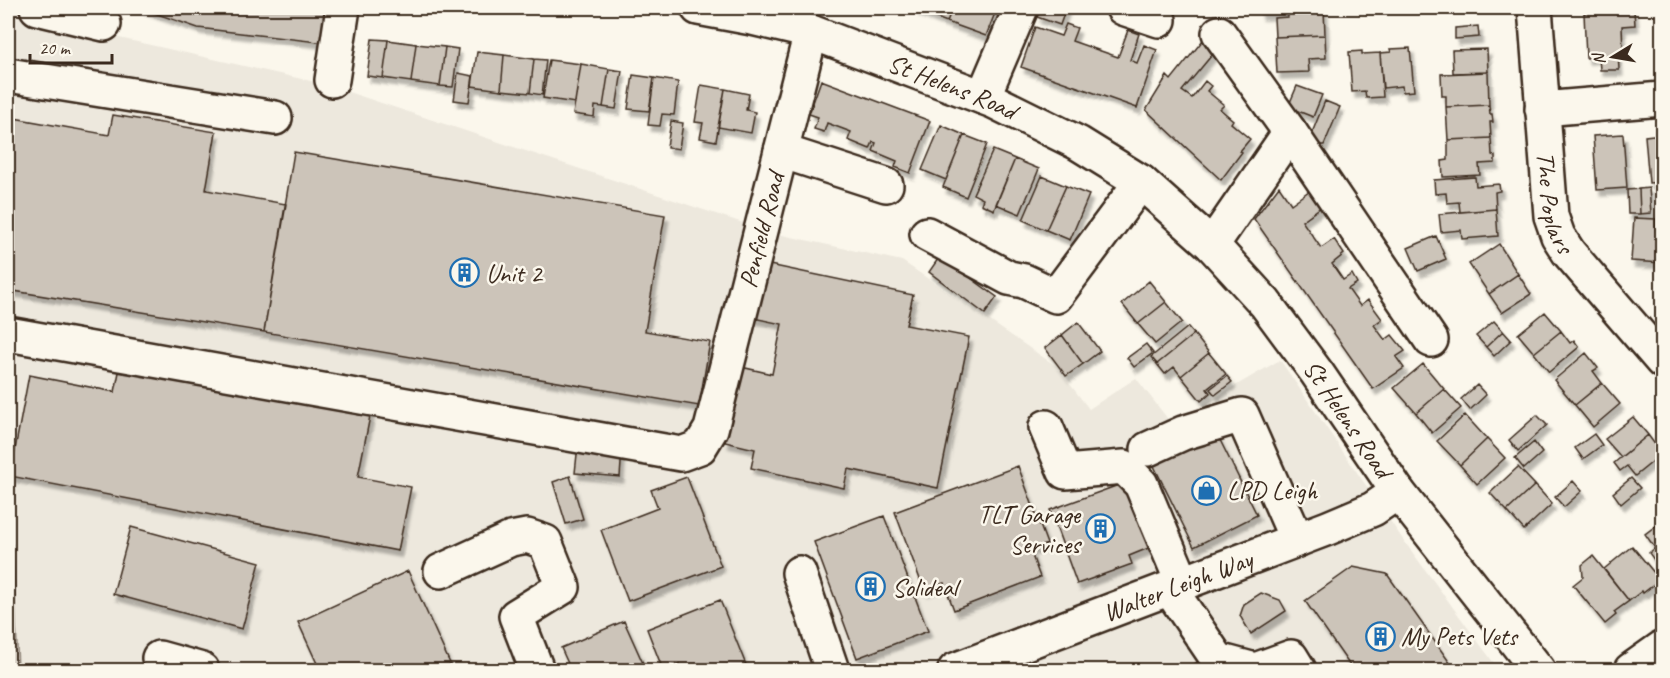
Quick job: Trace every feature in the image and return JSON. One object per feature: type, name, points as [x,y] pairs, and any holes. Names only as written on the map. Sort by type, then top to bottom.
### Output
[{"type":"street","points":[[37,8],[104,24]]},
{"type":"street","points":[[332,80],[343,8]]},
{"type":"street","name":"St Helens Road","points":[[698,8],[754,13],[811,32],[982,97],[1078,143],[1141,182],[1212,245],[1272,312],[1317,373],[1398,492],[1537,670]]},
{"type":"street","points":[[982,97],[1021,8]]},
{"type":"street","points":[[1123,8],[1159,20]]},
{"type":"street","name":"The Poplars","points":[[1536,8],[1551,216],[1558,236],[1569,253],[1662,361]]},
{"type":"street","name":"Penfield Road","points":[[8,334],[681,454],[700,447],[711,429],[811,32]]},
{"type":"street","points":[[1219,33],[1290,132],[1431,340]]},
{"type":"street","points":[[8,75],[275,118]]},
{"type":"street","points":[[1542,109],[1662,99]]},
{"type":"street","points":[[1212,245],[1290,132]]},
{"type":"street","points":[[781,152],[886,185]]},
{"type":"street","points":[[927,234],[1009,278],[1024,281],[1056,296],[1141,182]]},
{"type":"street","points":[[1148,449],[1183,433],[1242,415],[1297,540]]},
{"type":"street","points":[[1046,427],[1065,472],[1124,467],[1141,484],[1177,586],[1218,660],[1255,670],[1291,657],[1299,670]]},
{"type":"street","name":"Walter Leigh Way","points":[[955,670],[992,664],[1177,586],[1373,509],[1398,492]]},
{"type":"street","points":[[441,571],[511,539],[527,536],[545,542],[563,587],[516,616],[537,670]]},
{"type":"street","points":[[799,573],[832,670]]},
{"type":"street","points":[[1631,670],[1662,648]]},
{"type":"street","points":[[159,658],[202,670]]},
{"type":"shaded area","points":[[8,13],[324,84],[773,233],[902,261],[1056,366],[1089,409],[1136,378],[1171,423],[1280,360],[1404,541],[1499,670],[18,670],[13,549],[8,530]]},
{"type":"shaded area","points":[[8,530],[13,549],[18,670],[8,670]]},
{"type":"building","points":[[140,8],[331,8],[326,43],[198,28]]},
{"type":"building","points":[[917,8],[952,8],[947,22],[916,10]]},
{"type":"building","points":[[952,8],[997,8],[986,36],[947,22]]},
{"type":"building","points":[[1040,8],[1066,8],[1060,25],[1037,17]]},
{"type":"building","points":[[1259,8],[1284,8],[1284,13],[1260,14]]},
{"type":"building","points":[[1584,8],[1620,8],[1620,11],[1584,13]]},
{"type":"building","points":[[1324,9],[1325,35],[1275,37],[1274,18],[1288,17],[1288,11]]},
{"type":"building","points":[[1634,10],[1635,25],[1622,26],[1623,52],[1618,52],[1619,70],[1600,70],[1599,57],[1586,58],[1584,13]]},
{"type":"building","points":[[1066,24],[1077,28],[1072,41],[1118,57],[1128,30],[1139,34],[1130,60],[1137,63],[1144,45],[1157,50],[1137,108],[1021,67],[1035,27],[1061,36]]},
{"type":"building","points":[[1478,26],[1479,37],[1455,39],[1455,28]]},
{"type":"building","points":[[1325,35],[1326,58],[1308,59],[1309,72],[1277,73],[1275,37]]},
{"type":"building","points":[[372,39],[388,40],[383,78],[367,76]]},
{"type":"building","points":[[388,40],[416,44],[411,82],[383,78]]},
{"type":"building","points":[[1203,40],[1216,50],[1182,91],[1192,98],[1205,81],[1211,86],[1207,91],[1224,105],[1220,109],[1233,120],[1231,123],[1250,139],[1221,180],[1146,110],[1167,76],[1171,80]]},
{"type":"building","points":[[416,44],[445,47],[440,86],[411,82]]},
{"type":"building","points":[[445,47],[458,49],[453,87],[440,86]]},
{"type":"building","points":[[1410,48],[1414,91],[1403,92],[1402,86],[1383,88],[1380,53],[1391,52],[1390,49]]},
{"type":"building","points":[[1487,49],[1488,72],[1453,73],[1452,50]]},
{"type":"building","points":[[1362,51],[1362,54],[1380,53],[1383,97],[1366,98],[1365,91],[1352,92],[1349,52]]},
{"type":"building","points":[[477,52],[504,55],[501,90],[472,86]]},
{"type":"building","points":[[504,55],[534,59],[530,93],[501,90]]},
{"type":"building","points":[[534,59],[546,60],[542,95],[530,93]]},
{"type":"building","points":[[549,60],[581,64],[575,103],[543,98]]},
{"type":"building","points":[[581,64],[609,69],[603,107],[595,106],[594,117],[573,114]]},
{"type":"building","points":[[609,69],[622,71],[616,109],[603,107]]},
{"type":"building","points":[[1488,72],[1489,105],[1446,107],[1446,96],[1442,96],[1441,74]]},
{"type":"building","points":[[458,73],[473,76],[469,102],[454,100]]},
{"type":"building","points":[[633,75],[654,78],[649,111],[628,109]]},
{"type":"building","points":[[654,78],[678,82],[674,115],[662,114],[660,126],[648,125]]},
{"type":"building","points":[[821,80],[930,121],[910,173],[895,167],[897,161],[873,151],[876,143],[873,142],[870,149],[848,140],[851,132],[827,123],[824,132],[814,129],[818,117],[809,114]]},
{"type":"building","points":[[701,85],[725,89],[716,141],[700,138],[703,123],[695,122]]},
{"type":"building","points":[[1297,86],[1322,95],[1313,117],[1288,107]]},
{"type":"building","points":[[725,89],[749,94],[746,110],[755,112],[751,133],[718,127]]},
{"type":"building","points":[[1325,101],[1340,107],[1324,145],[1307,145]]},
{"type":"building","points":[[1489,105],[1493,122],[1490,122],[1491,138],[1448,140],[1446,107]]},
{"type":"building","points":[[113,115],[216,132],[206,190],[286,204],[264,332],[8,290],[8,117],[109,135]]},
{"type":"building","points":[[671,121],[683,123],[679,149],[667,147]]},
{"type":"building","points":[[941,125],[964,135],[946,180],[922,170]]},
{"type":"building","points":[[1623,134],[1627,188],[1597,190],[1593,136]]},
{"type":"building","points":[[1662,134],[1662,182],[1649,183],[1645,136]]},
{"type":"building","points":[[964,135],[987,144],[966,197],[943,187]]},
{"type":"building","points":[[1491,138],[1495,163],[1479,164],[1480,175],[1443,177],[1442,161],[1448,160],[1448,140]]},
{"type":"building","points":[[993,150],[1015,159],[994,210],[981,204],[983,199],[973,194]]},
{"type":"building","name":"Unit 2","points":[[294,152],[665,215],[645,331],[710,342],[699,406],[264,332]]},
{"type":"building","points":[[1015,159],[1039,169],[1020,214],[996,204]]},
{"type":"building","points":[[1042,176],[1066,186],[1046,230],[1023,220]]},
{"type":"building","points":[[1475,177],[1476,186],[1499,184],[1500,191],[1495,192],[1496,209],[1460,212],[1459,202],[1447,203],[1446,193],[1435,194],[1434,180]]},
{"type":"building","points":[[1066,186],[1089,195],[1070,240],[1046,230]]},
{"type":"building","points":[[1279,186],[1291,204],[1313,188],[1325,204],[1302,221],[1321,248],[1334,239],[1344,254],[1332,264],[1343,280],[1352,274],[1357,283],[1348,289],[1360,306],[1368,300],[1382,319],[1374,325],[1385,340],[1392,335],[1405,351],[1396,357],[1404,368],[1373,389],[1254,219]]},
{"type":"building","points":[[1649,188],[1651,213],[1640,214],[1639,189]]},
{"type":"building","points":[[1639,189],[1640,214],[1628,214],[1627,190]]},
{"type":"building","points":[[1496,209],[1498,236],[1462,239],[1461,230],[1441,232],[1439,214]]},
{"type":"building","points":[[1634,218],[1656,219],[1656,231],[1662,231],[1662,263],[1631,261]]},
{"type":"building","points":[[1436,236],[1446,259],[1418,271],[1408,248]]},
{"type":"building","points":[[1499,244],[1518,274],[1489,294],[1469,264]]},
{"type":"building","points":[[940,256],[997,297],[985,314],[929,272]]},
{"type":"building","points":[[765,264],[913,295],[906,325],[969,337],[938,488],[848,469],[844,488],[751,468],[755,449],[725,442],[741,367],[772,374],[782,324],[753,318]]},
{"type":"building","points":[[1518,274],[1531,294],[1502,313],[1489,294]]},
{"type":"building","points":[[1149,281],[1166,302],[1138,324],[1122,304]]},
{"type":"building","points":[[1166,302],[1182,322],[1155,344],[1138,324]]},
{"type":"building","points":[[1545,312],[1561,331],[1534,353],[1518,334]]},
{"type":"building","points":[[1494,321],[1503,331],[1486,347],[1476,336]]},
{"type":"building","points":[[1078,322],[1100,351],[1083,364],[1062,335]]},
{"type":"building","points":[[1188,327],[1194,334],[1157,364],[1151,357]]},
{"type":"building","points":[[1503,331],[1511,340],[1494,356],[1486,347]]},
{"type":"building","points":[[1561,331],[1570,343],[1574,340],[1579,347],[1549,372],[1534,353]]},
{"type":"building","points":[[1194,334],[1209,353],[1181,376],[1174,367],[1165,374],[1157,364]]},
{"type":"building","points":[[1062,335],[1083,364],[1066,376],[1045,348]]},
{"type":"building","points":[[1146,344],[1153,353],[1134,367],[1127,358]]},
{"type":"building","points":[[1209,353],[1226,374],[1207,389],[1210,393],[1201,401],[1181,376]]},
{"type":"building","points":[[1586,353],[1598,368],[1593,371],[1602,383],[1575,405],[1554,380]]},
{"type":"building","points":[[121,362],[371,411],[358,477],[411,487],[398,551],[10,476],[29,375],[115,392]]},
{"type":"building","points":[[1423,364],[1444,389],[1416,413],[1394,388]]},
{"type":"building","points":[[1227,376],[1232,382],[1215,395],[1210,389]]},
{"type":"building","points":[[1602,383],[1620,404],[1593,427],[1575,405]]},
{"type":"building","points":[[1477,385],[1486,395],[1470,410],[1461,399]]},
{"type":"building","points":[[1444,389],[1461,408],[1432,433],[1416,413]]},
{"type":"building","points":[[1465,415],[1487,439],[1460,465],[1437,441]]},
{"type":"building","points":[[1537,415],[1547,425],[1518,451],[1509,440]]},
{"type":"building","points":[[1633,417],[1648,435],[1621,457],[1605,439]]},
{"type":"building","name":"LPD Leigh","points":[[1217,434],[1257,515],[1194,547],[1154,466]]},
{"type":"building","points":[[1594,434],[1602,445],[1583,459],[1575,448]]},
{"type":"building","points":[[1648,435],[1662,454],[1635,476],[1627,466],[1620,471],[1614,463]]},
{"type":"building","points":[[1487,439],[1505,458],[1477,484],[1460,465]]},
{"type":"building","points":[[1534,442],[1542,453],[1524,469],[1515,458]]},
{"type":"building","points":[[578,445],[622,449],[620,477],[575,473]]},
{"type":"building","points":[[1018,466],[1047,544],[1030,550],[1040,577],[954,610],[944,583],[924,590],[895,512]]},
{"type":"building","points":[[1518,467],[1535,485],[1507,511],[1490,493]]},
{"type":"building","points":[[570,476],[583,519],[566,524],[553,482]]},
{"type":"building","points":[[687,477],[721,566],[628,601],[601,530],[658,508],[651,490]]},
{"type":"building","points":[[1631,478],[1640,488],[1621,504],[1613,493]]},
{"type":"building","points":[[1573,481],[1582,491],[1564,507],[1555,497]]},
{"type":"building","name":"TLT Garage Services","points":[[1127,482],[1151,547],[1129,556],[1132,564],[1077,584],[1050,510]]},
{"type":"building","points":[[1535,485],[1552,504],[1524,530],[1507,511]]},
{"type":"building","name":"Solideal","points":[[884,516],[928,631],[857,658],[814,542]]},
{"type":"building","points":[[1662,521],[1662,558],[1645,534]]},
{"type":"building","points":[[131,527],[260,562],[242,629],[113,594]]},
{"type":"building","points":[[1632,546],[1660,580],[1629,601],[1604,569]]},
{"type":"building","points":[[1655,548],[1662,558],[1662,571],[1649,553]]},
{"type":"building","points":[[1593,556],[1629,601],[1614,612],[1616,615],[1605,624],[1573,585],[1583,577],[1582,565]]},
{"type":"building","name":"My Pets Vets","points":[[1353,567],[1387,574],[1455,670],[1353,670],[1305,601]]},
{"type":"building","points":[[408,571],[453,670],[320,670],[298,622]]},
{"type":"building","points":[[1261,593],[1280,600],[1286,611],[1251,634],[1240,616],[1244,604]]},
{"type":"building","points":[[720,600],[748,670],[681,670],[679,664],[663,670],[647,629]]},
{"type":"building","points":[[624,621],[646,670],[571,670],[561,648]]},
{"type":"building","points":[[1198,662],[1203,670],[1183,670]]},
{"type":"place","name":"Unit 2","points":[[465,273]]},
{"type":"place","name":"LPD Leigh","points":[[1206,490]]},
{"type":"place","name":"TLT Garage Services","points":[[1101,529]]},
{"type":"place","name":"Solideal","points":[[871,587]]},
{"type":"place","name":"My Pets Vets","points":[[1380,636]]}]
